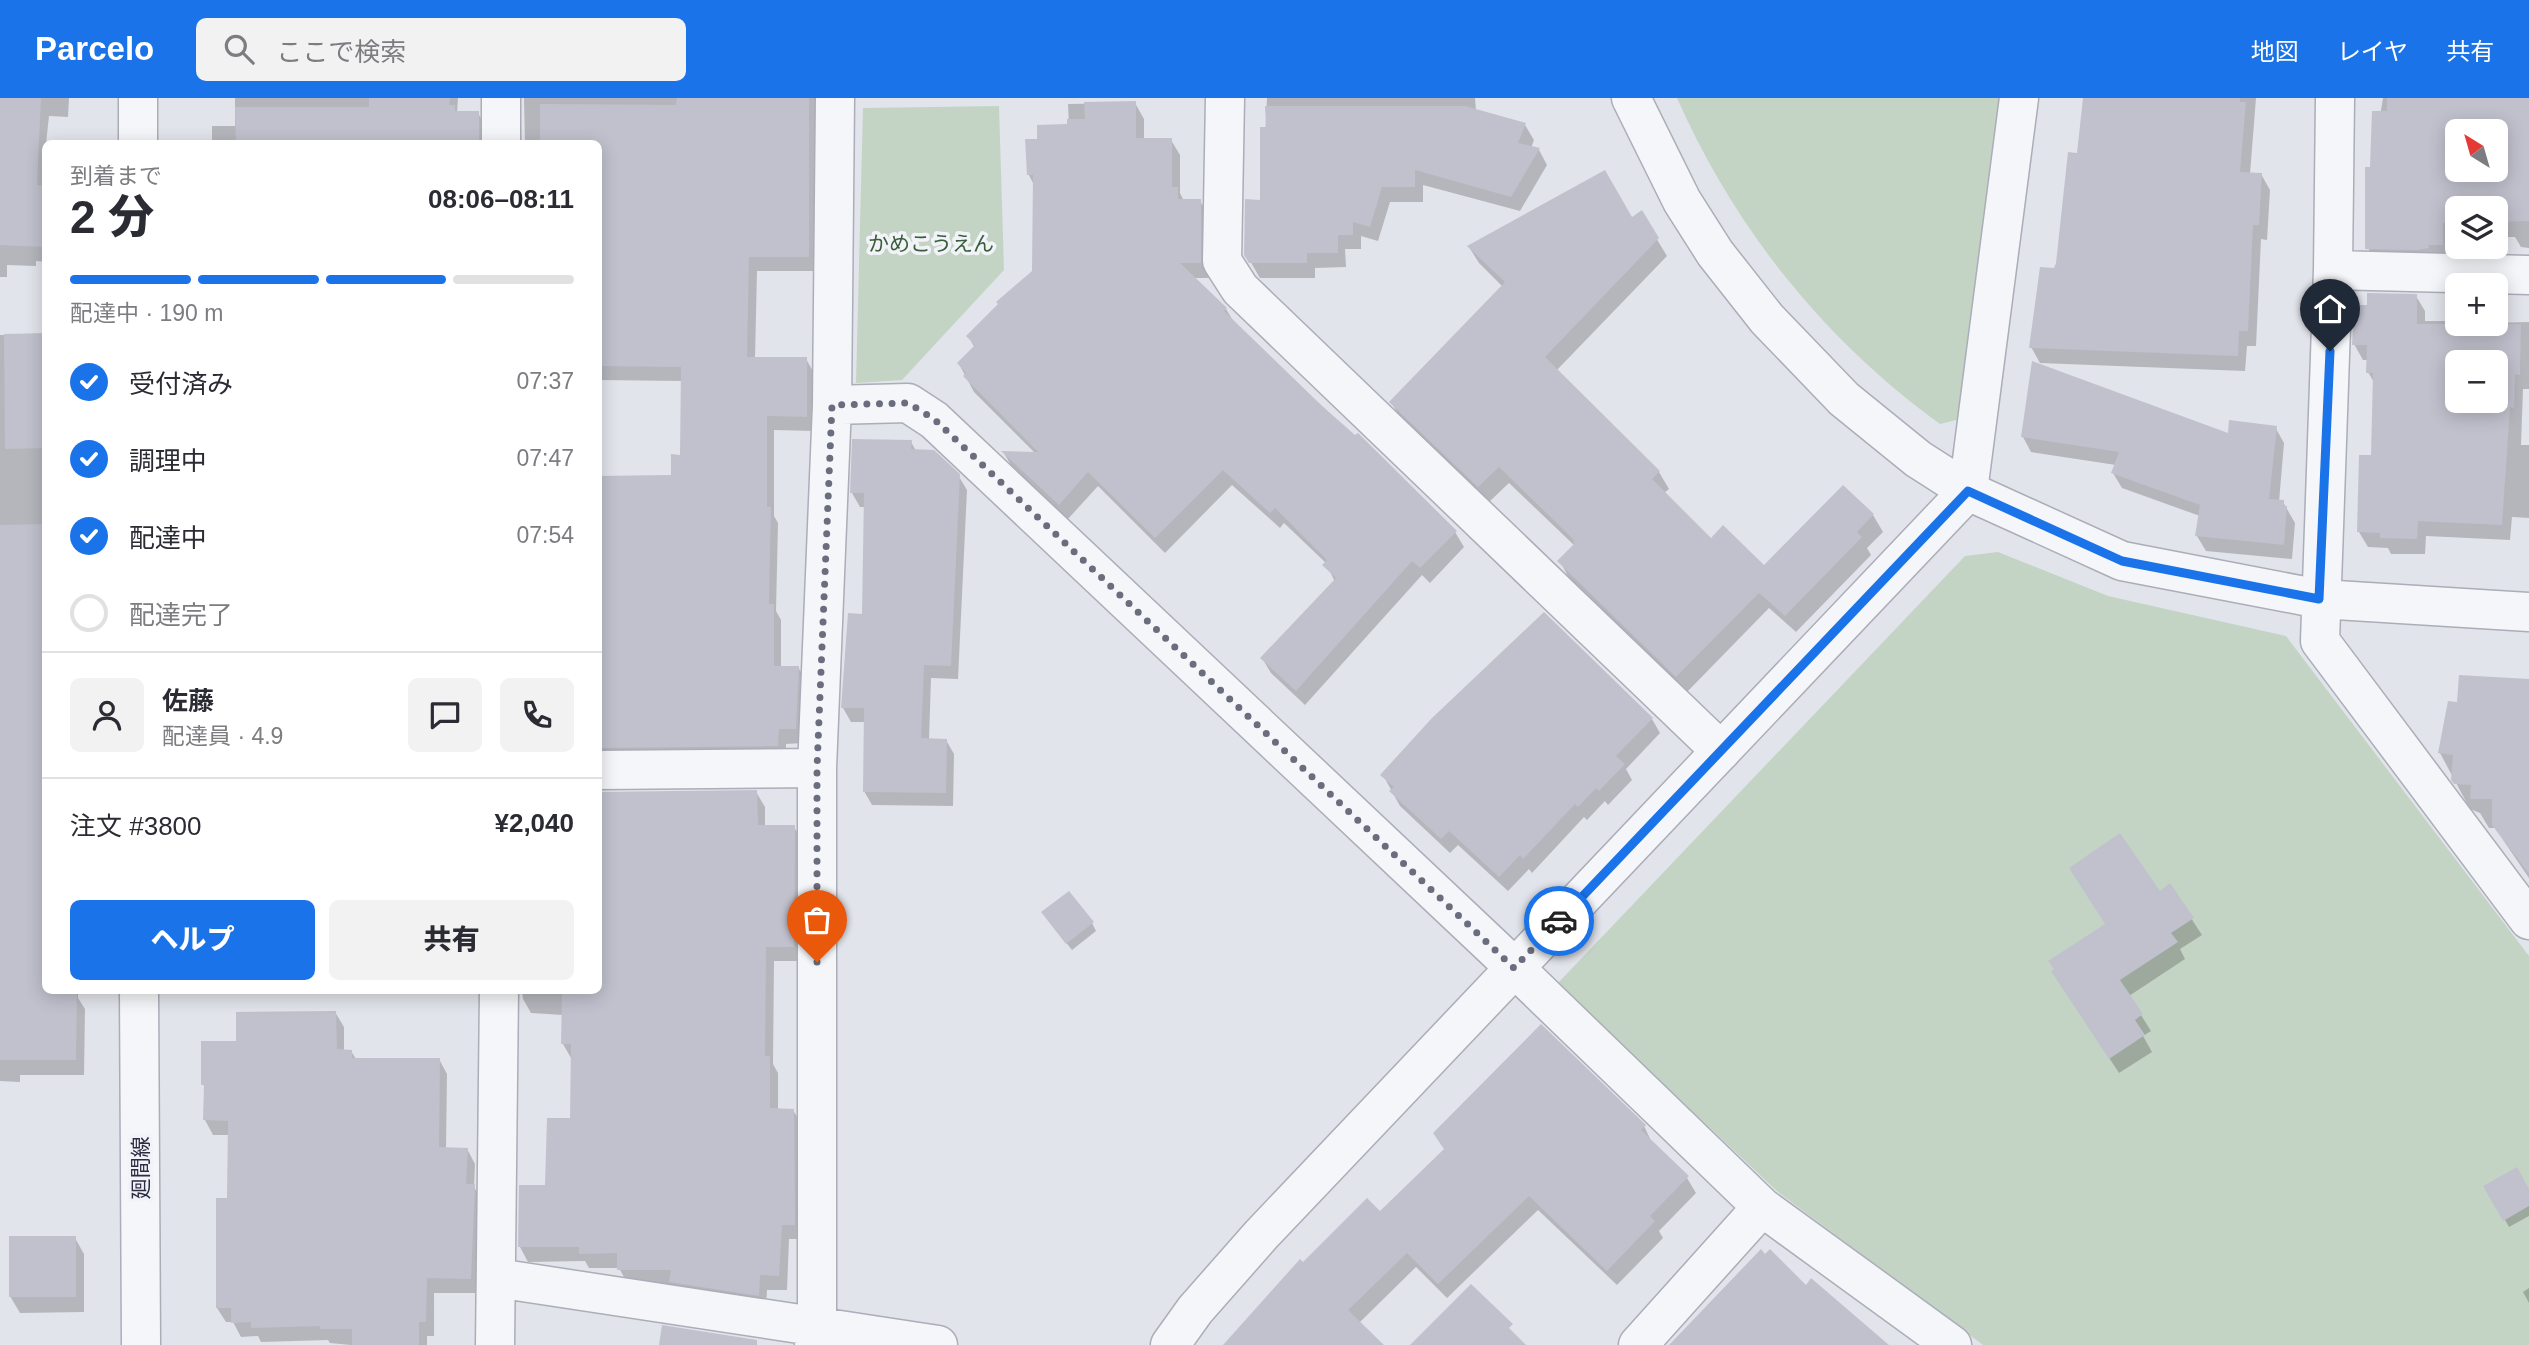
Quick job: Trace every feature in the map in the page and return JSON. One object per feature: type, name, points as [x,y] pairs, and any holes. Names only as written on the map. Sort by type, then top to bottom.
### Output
[{"type":"street","points":[[138,98],[138,140]]},
{"type":"street","points":[[500,98],[500,140]]},
{"type":"street","points":[[816,1335],[817,768],[832,405],[835,98]]},
{"type":"street","points":[[1225,98],[1222,261],[1240,289],[1721,751]]},
{"type":"street","points":[[1631,98],[1682,201],[1715,253],[1767,319],[1844,399],[1918,459],[1968,491],[2122,561],[2319,599],[2529,612]]},
{"type":"street","points":[[1170,1345],[1195,1310],[1261,1235],[1968,491],[2019,98]]},
{"type":"street","points":[[2335,98],[2333,271],[2319,599],[2320,640],[2529,920]]},
{"type":"street","points":[[2333,271],[2529,275]]},
{"type":"street","points":[[832,405],[908,403],[934,419],[1514,968],[1762,1208],[1952,1345]]},
{"type":"street","points":[[602,770],[817,768]]},
{"type":"street","name":"廻間線","points":[[139,994],[141,1345]]},
{"type":"street","points":[[495,1345],[499,994]]},
{"type":"street","points":[[1638,1345],[1762,1208]]},
{"type":"street","points":[[496,1278],[816,1335],[938,1345]]},
{"type":"green space","points":[[1677,98],[2000,98],[1960,419],[1940,424],[1858,356],[1821,318],[1755,237],[1700,146]]},
{"type":"green space","name":"かめこうえん","points":[[999,106],[1004,270],[902,380],[856,383],[863,108]]},
{"type":"green space","points":[[1998,552],[2108,596],[2286,636],[2529,956],[2529,1345],[1983,1345],[1778,1192],[1557,984],[1965,556]]},
{"type":"building","points":[[0,98],[41,98],[37,185],[42,186],[42,247],[0,245]]},
{"type":"building","points":[[369,98],[450,98],[449,105],[455,105],[455,111],[479,111],[479,140],[236,140],[235,107],[369,107]]},
{"type":"building","points":[[677,98],[809,98],[809,257],[749,257],[747,357],[807,357],[807,417],[767,416],[767,507],[771,507],[769,604],[774,604],[774,666],[799,666],[796,729],[779,729],[778,746],[602,748],[602,476],[671,475],[671,454],[680,455],[681,367],[602,366],[602,140],[540,140],[540,104],[676,105]]},
{"type":"building","points":[[2083,98],[2240,98],[2240,102],[2246,102],[2240,172],[2262,173],[2259,225],[2253,225],[2248,331],[2239,331],[2238,356],[2029,348],[2040,267],[2054,268],[2056,263],[2068,152],[2077,153]]},
{"type":"building","points":[[2387,98],[2529,98],[2529,221],[2508,222],[2508,196],[2445,196],[2443,245],[2428,245],[2429,248],[2417,250],[2365,249],[2365,167],[2370,167],[2372,111],[2387,111]]},
{"type":"building","points":[[1136,101],[1136,138],[1172,138],[1172,187],[1178,187],[1178,199],[1201,199],[1201,263],[1180,263],[1227,308],[1224,311],[1321,405],[1355,435],[1358,433],[1457,531],[1420,568],[1412,561],[1296,691],[1260,658],[1336,578],[1322,565],[1327,560],[1275,508],[1270,513],[1223,470],[1155,538],[1088,472],[1059,505],[1001,451],[1038,452],[963,376],[966,373],[957,363],[975,345],[966,336],[998,304],[996,302],[1032,271],[1033,175],[1027,175],[1025,139],[1037,139],[1037,125],[1067,124],[1067,119],[1085,119],[1084,102]]},
{"type":"building","points":[[1265,106],[1465,106],[1526,123],[1518,143],[1540,148],[1511,197],[1415,170],[1415,187],[1382,187],[1370,227],[1353,222],[1353,235],[1338,235],[1338,253],[1307,253],[1307,263],[1249,263],[1244,255],[1245,199],[1260,200],[1260,127],[1266,127]]},
{"type":"building","points":[[1605,170],[1632,217],[1642,210],[1659,238],[1545,357],[1660,471],[1652,479],[1711,538],[1723,525],[1764,565],[1843,485],[1874,514],[1857,532],[1862,537],[1785,616],[1759,593],[1676,677],[1557,561],[1574,544],[1573,539],[1499,467],[1478,487],[1389,402],[1505,282],[1467,246]]},
{"type":"building","points":[[2367,293],[2417,294],[2417,324],[2445,324],[2445,336],[2508,336],[2508,324],[2521,324],[2520,375],[2515,374],[2514,408],[2510,407],[2502,525],[2418,521],[2417,539],[2380,538],[2380,533],[2357,532],[2359,455],[2371,455],[2373,373],[2366,373],[2367,345],[2352,345],[2354,305],[2367,305]]},
{"type":"building","points":[[42,333],[42,448],[5,449],[4,334]]},
{"type":"building","points":[[2032,361],[2228,433],[2229,420],[2277,426],[2269,499],[2284,500],[2284,506],[2287,506],[2284,545],[2195,536],[2200,505],[2111,473],[2119,452],[2021,437]]},
{"type":"building","points":[[852,439],[912,440],[911,449],[934,450],[960,474],[951,666],[924,665],[921,738],[947,739],[946,793],[863,792],[864,708],[841,708],[848,613],[862,614],[864,493],[850,493]]},
{"type":"building","points":[[42,524],[42,994],[77,994],[76,1060],[0,1060],[0,525]]},
{"type":"building","points":[[1544,612],[1653,718],[1616,756],[1625,764],[1599,791],[1596,788],[1578,807],[1575,804],[1523,859],[1520,855],[1499,877],[1449,831],[1441,839],[1389,791],[1394,787],[1380,775],[1432,718]]},
{"type":"building","points":[[2459,675],[2529,679],[2529,874],[2492,825],[2492,799],[2470,799],[2471,785],[2454,784],[2451,780],[2453,755],[2438,753],[2448,701],[2457,702]]},
{"type":"building","points":[[757,790],[758,825],[795,825],[794,947],[766,947],[765,1056],[770,1056],[770,1108],[794,1109],[795,1225],[782,1225],[779,1276],[760,1275],[759,1296],[669,1282],[671,1270],[617,1270],[617,1253],[579,1254],[579,1247],[518,1247],[519,1185],[545,1185],[547,1118],[570,1118],[571,1044],[561,1044],[562,994],[602,994],[602,792]]},
{"type":"building","points":[[2120,833],[2160,891],[2170,883],[2194,918],[2171,933],[2178,942],[2120,980],[2143,1014],[2135,1020],[2145,1035],[2109,1059],[2051,971],[2054,969],[2048,961],[2105,924],[2069,868]]},
{"type":"building","points":[[1069,891],[1094,922],[1066,944],[1041,912]]},
{"type":"building","points":[[336,1011],[337,1049],[352,1050],[352,1058],[440,1058],[439,1147],[468,1148],[466,1184],[475,1184],[471,1279],[427,1278],[426,1322],[419,1322],[419,1345],[352,1345],[352,1329],[320,1329],[320,1326],[251,1328],[251,1322],[231,1323],[231,1308],[216,1308],[216,1198],[227,1198],[228,1121],[203,1120],[201,1041],[236,1041],[236,1012]]},
{"type":"building","points":[[1541,1024],[1646,1125],[1641,1130],[1689,1176],[1650,1216],[1655,1221],[1607,1271],[1529,1196],[1438,1284],[1407,1253],[1348,1310],[1384,1345],[1223,1345],[1300,1259],[1303,1262],[1367,1198],[1380,1211],[1444,1149],[1433,1133]]},
{"type":"building","points":[[2517,1167],[2529,1189],[2529,1206],[2503,1221],[2483,1186]]},
{"type":"building","points":[[9,1236],[76,1236],[76,1297],[9,1297]]},
{"type":"building","points":[[1761,1249],[1765,1254],[1770,1249],[1806,1285],[1811,1278],[1889,1345],[1669,1345]]},
{"type":"building","points":[[1471,1284],[1513,1324],[1509,1328],[1526,1345],[1410,1345]]},
{"type":"building","points":[[662,1325],[757,1340],[757,1345],[659,1345]]},
{"type":"way so far","points":[[817,962],[817,768],[832,405],[908,403],[934,419],[1514,968],[1559,921]]},
{"type":"route","points":[[1559,921],[1968,491],[2122,561],[2319,599],[2330,351]]}]
